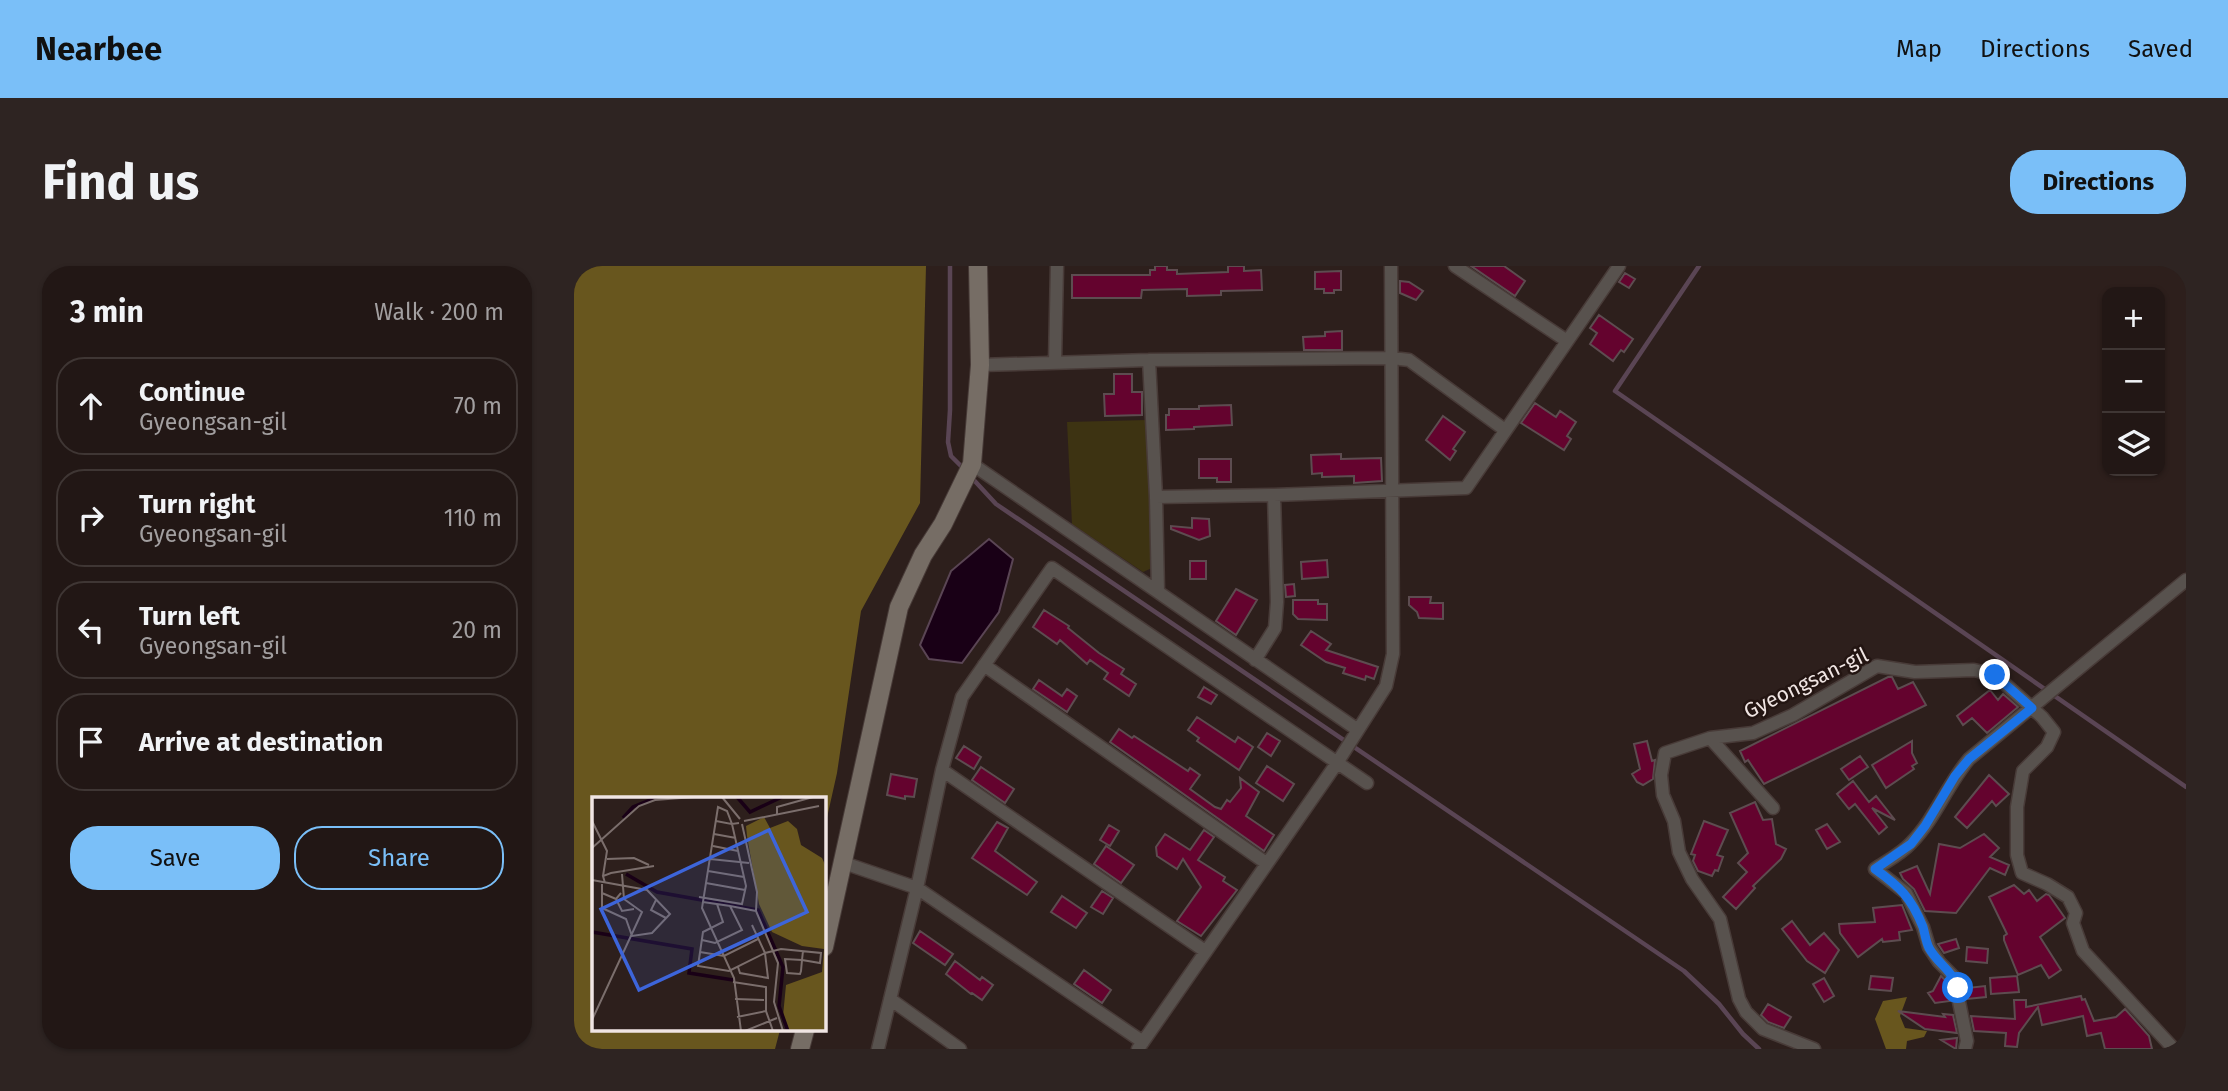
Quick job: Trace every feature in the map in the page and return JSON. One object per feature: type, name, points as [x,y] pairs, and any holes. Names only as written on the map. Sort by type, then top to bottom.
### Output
[{"type":"street","points":[[826,939],[899,607],[923,555],[943,523],[972,464],[980,365],[978,266]]},
{"type":"street","points":[[1055,362],[1057,266]]},
{"type":"street","points":[[844,863],[917,888],[1140,1046],[1337,763],[1386,686],[1393,653],[1391,266]]},
{"type":"street","points":[[1455,266],[1567,341]]},
{"type":"street","points":[[1156,498],[1466,488],[1619,266]]},
{"type":"street","points":[[980,365],[1149,360],[1409,360],[1505,429]]},
{"type":"street","points":[[1149,360],[1158,592]]},
{"type":"street","points":[[972,464],[1358,730]]},
{"type":"street","points":[[1255,660],[1275,628],[1277,602],[1273,495]]},
{"type":"street","points":[[878,1049],[942,770],[962,697],[1052,568],[1367,783]]},
{"type":"street","points":[[1965,1049],[1967,1041],[1954,977],[1929,947],[1923,927],[1906,893],[1875,869],[1911,844],[1969,759],[2186,580]]},
{"type":"street","points":[[984,665],[1266,863]]},
{"type":"street","name":"Gyeongsan-gil","points":[[1814,1049],[1763,1029],[1746,1012],[1739,999],[1720,919],[1692,879],[1679,852],[1674,821],[1662,795],[1661,775],[1665,753],[1710,738],[1753,733],[1793,715],[1877,666],[1915,671],[1974,670],[1995,675],[2037,704],[2054,732],[2047,747],[2023,771],[2017,807],[2017,855],[2022,873],[2068,897],[2077,913],[2073,923],[2083,951],[2174,1049]]},
{"type":"street","points":[[1710,738],[1773,808]]},
{"type":"street","points":[[942,770],[1205,951]]},
{"type":"street","points":[[890,999],[960,1049]]},
{"type":"street","points":[[800,1049],[804,1032]]},
{"type":"shaded area","points":[[574,266],[926,266],[920,503],[861,611],[837,773],[826,822],[826,797],[592,797],[592,1032],[779,1032],[775,1049],[574,1049]]},
{"type":"shaded area","points":[[1147,420],[1152,568],[1143,572],[1072,524],[1067,422]]},
{"type":"shaded area","points":[[989,539],[1013,559],[999,612],[962,663],[929,659],[920,645],[951,571]]},
{"type":"shaded area","points":[[1907,997],[1900,1016],[1905,1028],[1927,1031],[1924,1037],[1907,1041],[1906,1049],[1886,1049],[1875,1019],[1883,1001]]},
{"type":"building","points":[[1155,266],[1167,266],[1167,270],[1177,270],[1177,274],[1228,272],[1228,266],[1244,266],[1244,271],[1261,270],[1262,290],[1221,291],[1221,295],[1187,296],[1187,289],[1142,290],[1141,298],[1072,298],[1072,275],[1150,275],[1150,270],[1155,270]]},
{"type":"building","points":[[1471,266],[1504,266],[1525,281],[1515,296]]},
{"type":"building","points":[[1341,271],[1341,290],[1324,293],[1324,289],[1315,289],[1315,272]]},
{"type":"building","points":[[1625,273],[1635,279],[1629,288],[1619,282]]},
{"type":"building","points":[[1400,281],[1409,282],[1423,291],[1416,300],[1400,293]]},
{"type":"building","points":[[1599,315],[1633,339],[1613,361],[1590,344],[1597,333],[1590,328]]},
{"type":"building","points":[[1342,331],[1342,350],[1304,350],[1303,337],[1325,336],[1325,332]]},
{"type":"building","points":[[1114,374],[1132,374],[1132,392],[1142,392],[1142,415],[1105,416],[1104,394],[1114,394]]},
{"type":"building","points":[[1535,403],[1556,417],[1560,411],[1576,422],[1567,436],[1571,439],[1564,450],[1521,423]]},
{"type":"building","points":[[1231,405],[1232,425],[1166,430],[1166,415],[1169,415],[1169,409]]},
{"type":"building","points":[[1443,416],[1465,432],[1453,449],[1456,451],[1450,460],[1426,440]]},
{"type":"building","points":[[1341,454],[1341,459],[1381,458],[1382,481],[1354,483],[1354,476],[1322,477],[1322,473],[1312,474],[1311,455]]},
{"type":"building","points":[[1199,459],[1231,459],[1231,482],[1217,482],[1217,478],[1199,478]]},
{"type":"building","points":[[1192,518],[1209,519],[1210,536],[1199,540],[1171,529],[1171,526],[1192,528]]},
{"type":"building","points":[[1327,560],[1328,577],[1302,579],[1301,562]]},
{"type":"building","points":[[1190,561],[1206,561],[1206,579],[1190,579]]},
{"type":"building","points":[[1294,584],[1295,596],[1286,597],[1285,585]]},
{"type":"building","points":[[1236,589],[1257,600],[1236,635],[1216,621]]},
{"type":"building","points":[[1409,597],[1431,597],[1430,603],[1443,603],[1443,619],[1419,618],[1409,605]]},
{"type":"building","points":[[1293,600],[1318,600],[1318,604],[1327,604],[1327,620],[1298,619],[1293,614]]},
{"type":"building","points":[[1044,610],[1124,669],[1121,674],[1136,684],[1129,696],[1104,679],[1108,673],[1090,660],[1087,664],[1060,640],[1057,644],[1033,627]]},
{"type":"building","points":[[1311,631],[1331,644],[1326,650],[1378,667],[1374,679],[1366,676],[1365,680],[1343,673],[1345,668],[1326,662],[1301,645]]},
{"type":"building","points":[[1892,677],[1898,689],[1913,682],[1926,705],[1764,784],[1748,760],[1745,762],[1740,751]]},
{"type":"building","points":[[1039,680],[1062,696],[1067,689],[1077,696],[1067,712],[1033,689]]},
{"type":"building","points":[[1204,687],[1217,695],[1211,704],[1198,697]]},
{"type":"building","points":[[1990,690],[1998,700],[2003,694],[2018,707],[1987,733],[1972,718],[1963,725],[1957,716]]},
{"type":"building","points":[[1197,717],[1235,742],[1238,737],[1253,747],[1239,770],[1197,741],[1199,738],[1188,730]]},
{"type":"building","points":[[1119,729],[1188,771],[1190,768],[1200,775],[1190,789],[1215,807],[1221,809],[1227,800],[1230,802],[1241,788],[1240,778],[1259,792],[1246,816],[1274,835],[1264,851],[1110,742]]},
{"type":"building","points":[[1267,733],[1280,741],[1271,756],[1258,747]]},
{"type":"building","points":[[1647,741],[1652,761],[1655,760],[1653,779],[1643,785],[1637,782],[1632,774],[1640,769],[1634,744]]},
{"type":"building","points":[[1912,741],[1912,753],[1917,763],[1912,766],[1914,769],[1886,788],[1872,765]]},
{"type":"building","points":[[964,746],[981,757],[974,769],[956,758]]},
{"type":"building","points":[[1860,756],[1868,767],[1849,780],[1841,769]]},
{"type":"building","points":[[1267,766],[1294,784],[1283,801],[1256,783]]},
{"type":"building","points":[[981,767],[1014,789],[1005,803],[972,780]]},
{"type":"building","points":[[891,774],[917,779],[914,797],[905,796],[905,799],[887,795]]},
{"type":"building","points":[[1989,775],[2009,794],[1996,806],[1992,801],[1967,828],[1955,817]]},
{"type":"building","points":[[1853,781],[1869,802],[1876,796],[1895,820],[1872,808],[1887,827],[1879,834],[1855,804],[1849,809],[1837,794]]},
{"type":"building","points":[[1755,802],[1763,820],[1772,819],[1776,844],[1786,849],[1781,859],[1753,886],[1755,888],[1736,909],[1723,897],[1747,872],[1738,863],[1748,853],[1730,813]]},
{"type":"building","points":[[1704,821],[1728,830],[1717,855],[1723,857],[1718,871],[1715,870],[1712,876],[1698,871],[1693,861],[1695,855],[1691,854]]},
{"type":"building","points":[[997,822],[1008,828],[995,851],[1037,882],[1027,895],[972,858]]},
{"type":"building","points":[[1827,824],[1840,842],[1827,849],[1816,830]]},
{"type":"building","points":[[1109,825],[1119,831],[1110,846],[1100,840]]},
{"type":"building","points":[[1204,830],[1214,837],[1198,860],[1225,877],[1223,881],[1237,890],[1201,936],[1177,921],[1201,887],[1183,859],[1177,869],[1157,856],[1156,847],[1165,834],[1190,850]]},
{"type":"building","points":[[1984,834],[1999,848],[1990,857],[2009,865],[2005,875],[1990,868],[1956,913],[1925,911],[1914,889],[1900,873],[1917,866],[1930,894],[1939,844],[1960,848]]},
{"type":"building","points":[[1106,846],[1134,865],[1121,883],[1094,864]]},
{"type":"building","points":[[2014,885],[2024,894],[2029,890],[2037,901],[2046,894],[2049,895],[2065,918],[2040,937],[2061,970],[2049,978],[2041,965],[2018,975],[2004,940],[2007,934],[1989,897]]},
{"type":"building","points":[[1102,891],[1113,898],[1103,914],[1091,907]]},
{"type":"building","points":[[1062,896],[1087,913],[1076,928],[1051,912]]},
{"type":"building","points":[[1902,905],[1912,930],[1899,932],[1900,940],[1883,942],[1882,939],[1858,957],[1840,933],[1839,924],[1875,922],[1873,908]]},
{"type":"building","points":[[1792,921],[1810,945],[1824,933],[1839,950],[1825,973],[1807,961],[1782,929]]},
{"type":"building","points":[[920,931],[953,954],[945,965],[913,943]]},
{"type":"building","points":[[1956,939],[1959,948],[1944,953],[1938,944]]},
{"type":"building","points":[[1967,947],[1988,949],[1987,963],[1966,961]]},
{"type":"building","points":[[955,961],[980,980],[982,977],[993,985],[982,1000],[946,974]]},
{"type":"building","points":[[1084,970],[1111,990],[1102,1003],[1074,984]]},
{"type":"building","points":[[1871,976],[1893,978],[1891,991],[1869,989]]},
{"type":"building","points":[[1941,976],[1946,981],[1950,1001],[1935,1003],[1928,993],[1933,991]]},
{"type":"building","points":[[2017,976],[2019,992],[1991,994],[1990,978]]},
{"type":"building","points":[[1824,978],[1834,996],[1824,1002],[1813,984]]},
{"type":"building","points":[[1964,984],[1967,984],[1968,988],[1985,986],[1986,997],[1967,999]]},
{"type":"building","points":[[2081,996],[2082,1000],[2085,999],[2094,1021],[2116,1017],[2125,1009],[2149,1036],[2152,1049],[2105,1049],[2101,1033],[2087,1036],[2083,1016],[2042,1025],[2038,1007],[2019,1033],[2017,1047],[2005,1046],[2006,1033],[1974,1031],[1971,1016],[2015,1019],[2014,1000],[2026,1000],[2026,1007]]},
{"type":"building","points":[[1768,1004],[1791,1017],[1784,1028],[1768,1022],[1761,1015]]},
{"type":"building","points":[[1898,1011],[1945,1017],[1943,1014],[1953,1015],[1957,1033],[1925,1029]]},
{"type":"building","points":[[1957,1038],[1956,1049],[1941,1040]]},
{"type":"waterway","points":[[950,266],[948,442],[951,456],[964,469]]},
{"type":"waterway","points":[[1699,266],[1615,391],[2186,787]]},
{"type":"waterway","points":[[972,478],[996,504],[1684,971],[1719,1004],[1759,1049]]},
{"type":"route","points":[[1958,988],[1950,970],[1939,962],[1929,947],[1923,927],[1906,893],[1875,869],[1911,844],[1969,759],[2032,708],[1995,675]]}]
